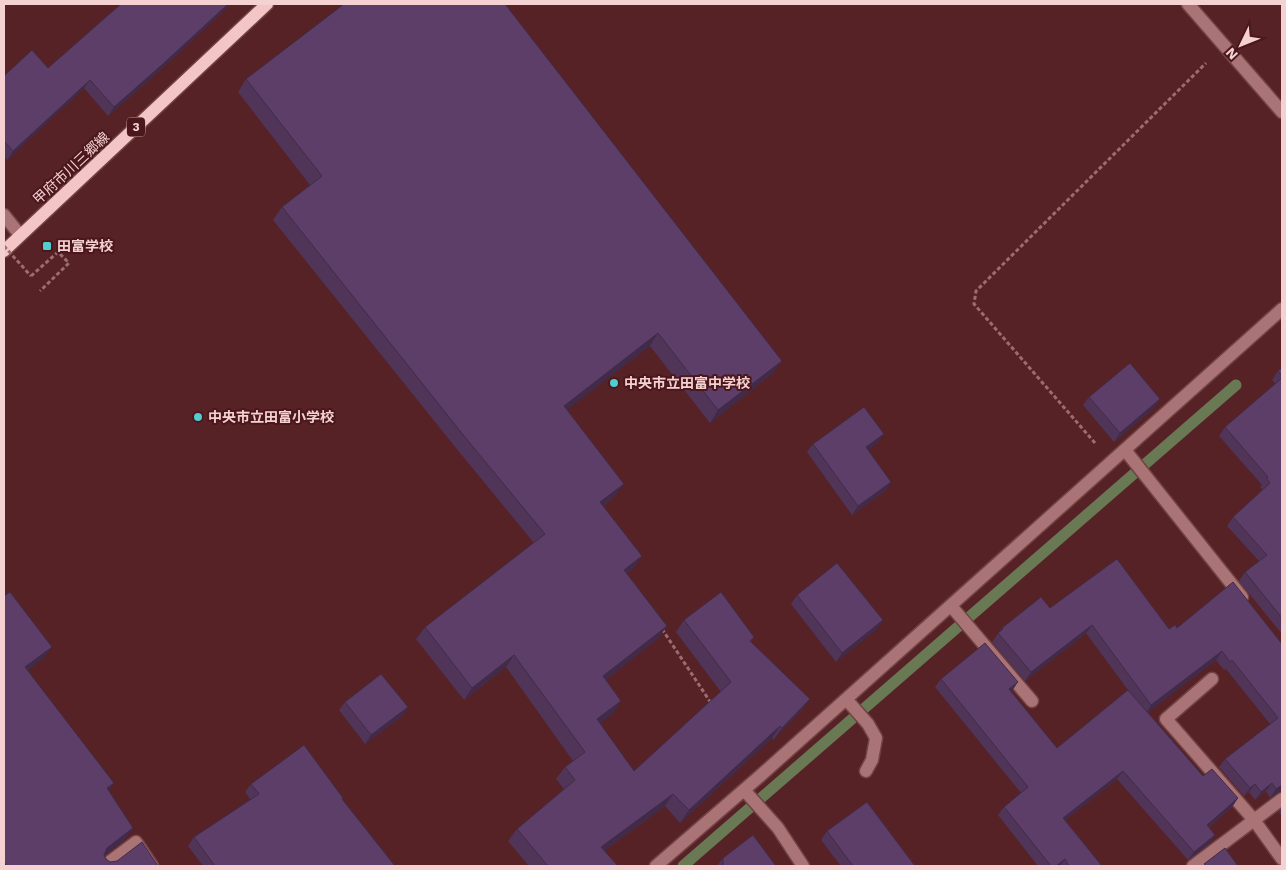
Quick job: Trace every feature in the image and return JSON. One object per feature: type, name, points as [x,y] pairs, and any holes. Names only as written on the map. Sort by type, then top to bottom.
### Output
[{"type":"main road","name":"甲府市川三郷線","points":[[4,251],[268,4]]},
{"type":"street","points":[[1188,4],[1225,44],[1282,112]]},
{"type":"street","points":[[4,215],[20,235]]},
{"type":"street","points":[[663,864],[952,608],[1112,462],[1129,455],[1282,310]]},
{"type":"street","points":[[1129,455],[1252,609]]},
{"type":"street","points":[[952,608],[1032,701]]},
{"type":"street","points":[[1212,679],[1166,719],[1254,820],[1282,859]]},
{"type":"street","points":[[847,700],[868,724],[876,738],[872,760],[866,771]]},
{"type":"street","points":[[745,791],[778,828],[803,866]]},
{"type":"street","points":[[1193,866],[1282,799]]},
{"type":"street","points":[[104,866],[136,842],[152,866]]},
{"type":"path","points":[[1112,462],[974,304],[976,291],[1225,44]]},
{"type":"path","points":[[4,246],[30,276],[58,252],[68,263],[40,291]]},
{"type":"path","points":[[662,629],[716,711]]},
{"type":"building","points":[[121,4],[228,4],[114,107],[90,80],[13,151],[4,141],[4,76],[32,50],[48,68]]},
{"type":"building","points":[[344,4],[505,4],[782,361],[718,410],[658,333],[564,406],[624,484],[600,502],[642,556],[624,570],[667,626],[603,676],[621,701],[597,719],[634,771],[731,682],[684,620],[721,592],[754,637],[750,641],[810,699],[782,728],[780,726],[689,810],[673,794],[601,847],[618,866],[548,866],[517,829],[575,780],[565,767],[585,752],[514,655],[472,688],[425,627],[545,534],[464,436],[282,207],[322,176],[246,79]]},
{"type":"building","points":[[1130,363],[1160,399],[1120,433],[1089,397]]},
{"type":"building","points":[[1282,368],[1282,376],[1278,371]]},
{"type":"building","points":[[1282,378],[1282,618],[1245,572],[1267,555],[1233,517],[1270,483],[1266,478],[1268,477],[1225,427]]},
{"type":"building","points":[[864,407],[884,434],[866,447],[891,482],[858,506],[813,444]]},
{"type":"building","points":[[1117,559],[1169,629],[1175,625],[1177,628],[1233,582],[1282,644],[1282,785],[1276,789],[1272,783],[1261,792],[1255,784],[1250,788],[1225,759],[1278,718],[1232,660],[1230,662],[1222,651],[1151,705],[1092,625],[1031,672],[998,633],[1041,597],[1050,608]]},
{"type":"building","points":[[837,563],[883,620],[842,653],[797,595]]},
{"type":"building","points":[[10,592],[52,647],[25,667],[114,783],[107,788],[133,828],[107,848],[104,855],[106,859],[110,862],[117,861],[142,842],[158,866],[7,866],[4,862],[4,596]]},
{"type":"building","points":[[985,643],[1018,682],[1009,689],[1057,748],[1128,690],[1203,776],[1212,769],[1238,798],[1207,825],[1215,835],[1194,852],[1123,771],[1063,818],[1102,866],[1069,866],[1065,859],[1056,866],[1051,866],[1004,807],[1028,787],[941,679]]},
{"type":"building","points":[[381,674],[408,707],[371,735],[345,702]]},
{"type":"building","points":[[304,745],[342,799],[395,866],[215,866],[194,837],[259,794],[251,784]]},
{"type":"building","points":[[867,802],[915,866],[853,866],[827,831]]},
{"type":"building","points":[[753,835],[776,866],[723,866],[723,858]]},
{"type":"building","points":[[1225,848],[1238,866],[1207,866],[1204,864]]},
{"type":"waterway","points":[[683,866],[1236,385]]},
{"type":"place","name":"田富学校","points":[[47,246]]},
{"type":"place","name":"中央市立田富中学校","points":[[614,383]]},
{"type":"place","name":"中央市立田富小学校","points":[[198,417]]}]
